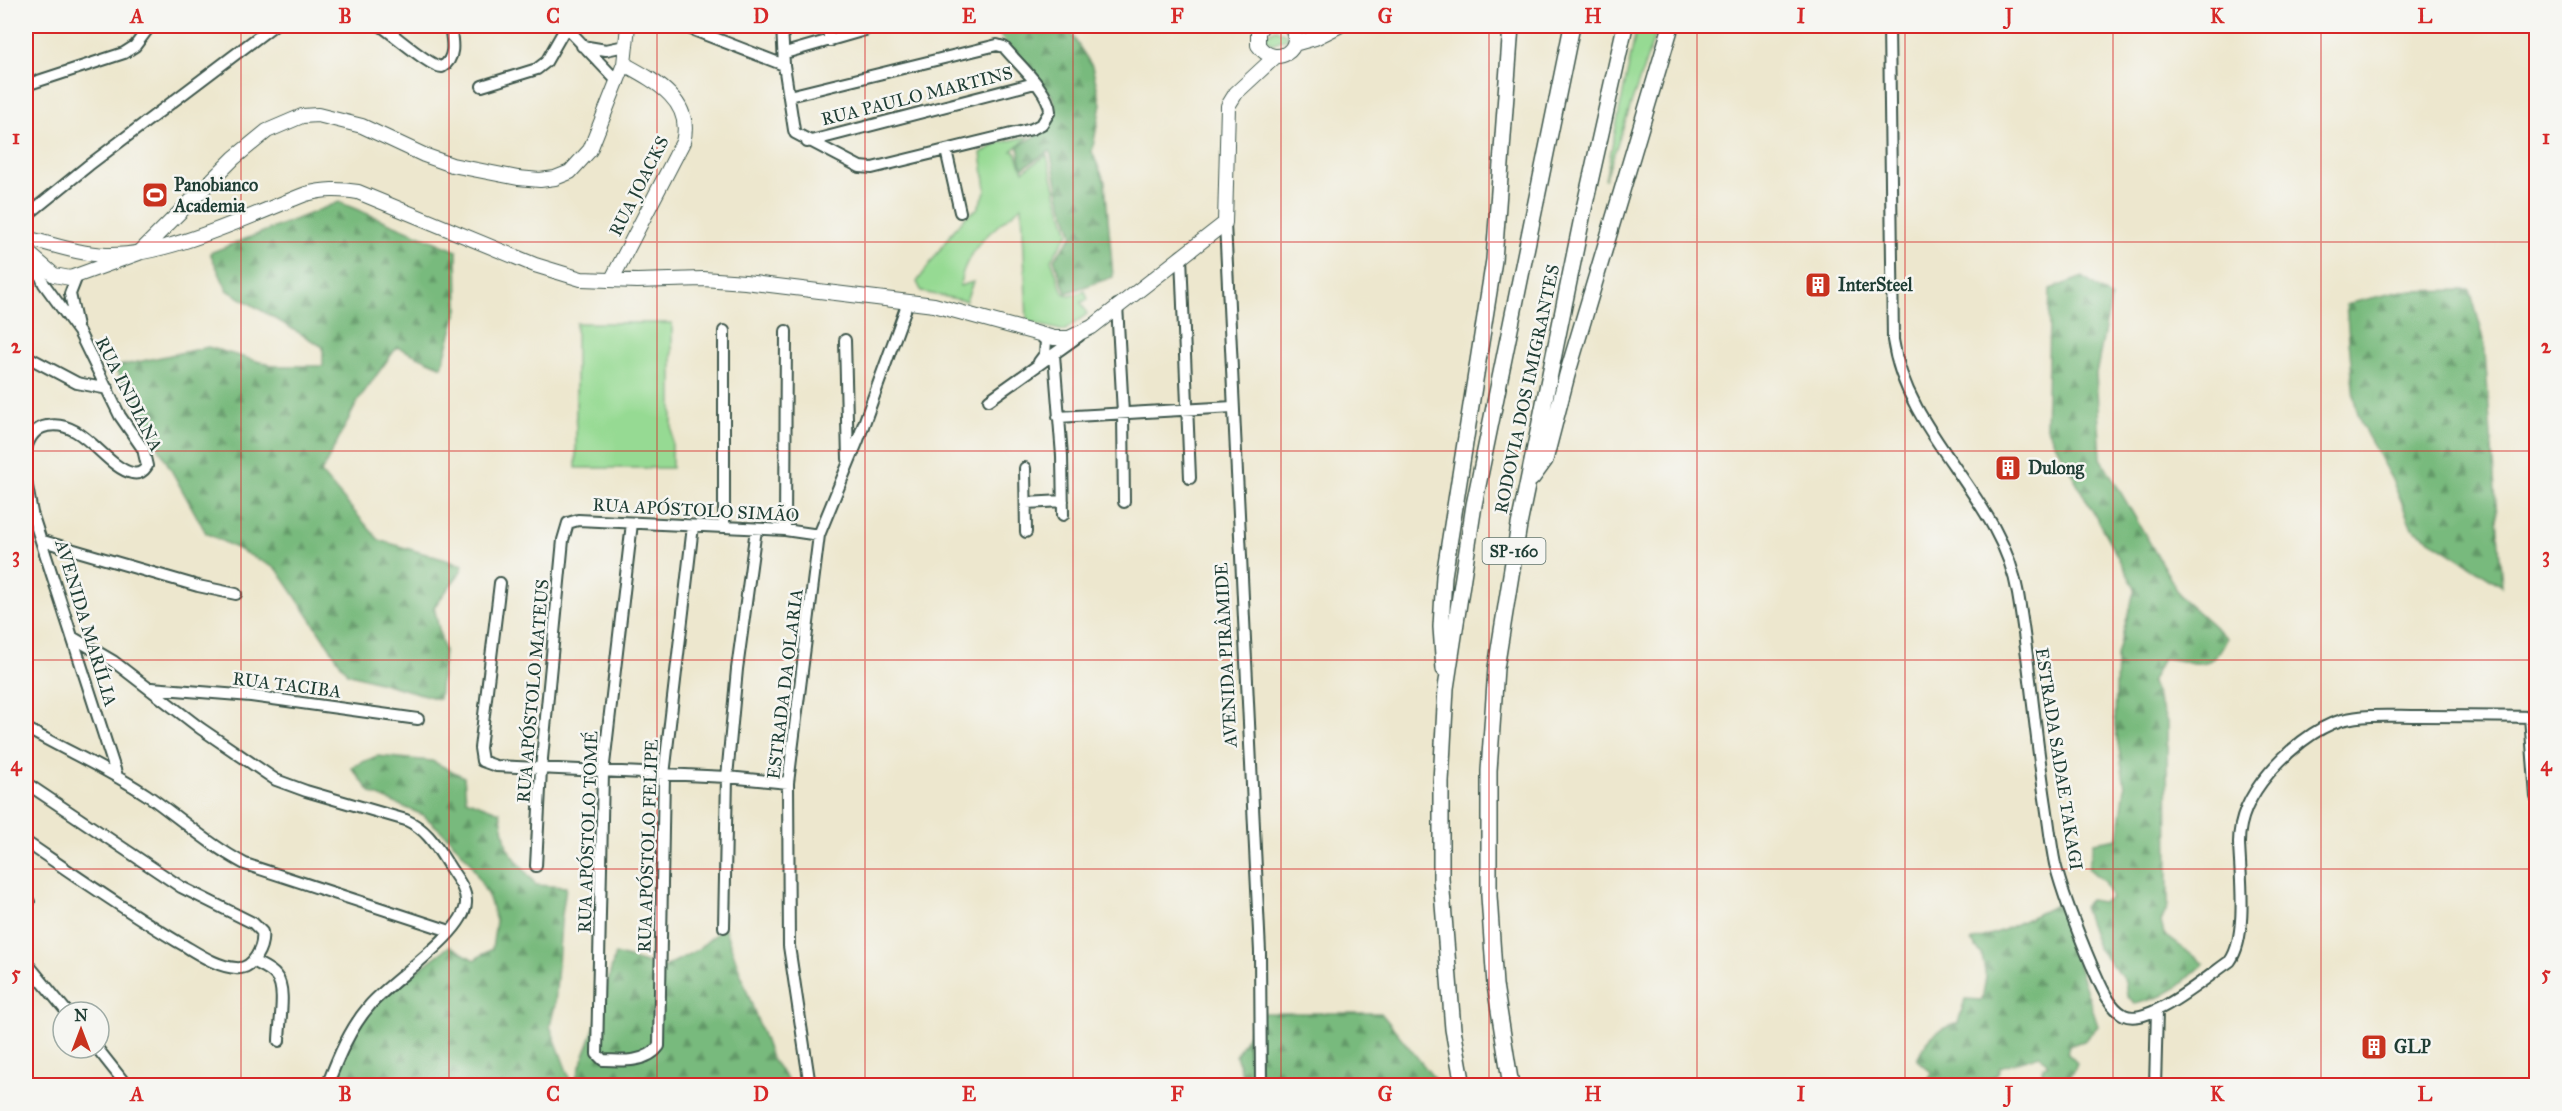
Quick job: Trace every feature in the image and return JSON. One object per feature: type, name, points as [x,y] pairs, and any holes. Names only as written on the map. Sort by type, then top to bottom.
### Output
[{"type":"highway","points":[[1446,688],[1441,627],[1443,585],[1494,260],[1510,26]]},
{"type":"highway","name":"RODOVIA DOS IMIGRANTES","points":[[1463,1086],[1453,1029],[1441,879],[1441,782],[1446,688],[1474,505],[1572,26]]},
{"type":"highway","name":"RODOVIA DOS IMIGRANTES","points":[[1511,1086],[1500,1022],[1491,937],[1489,771],[1496,668],[1528,483],[1581,224],[1625,26]]},
{"type":"highway","points":[[1528,483],[1545,460],[1567,375],[1671,26]]},
{"type":"main road","points":[[26,238],[69,249],[108,255],[139,253],[234,158],[267,131],[302,116],[318,115],[362,126],[424,155],[452,165],[518,178],[540,180],[555,178],[570,172],[590,150],[624,64],[628,26]]},
{"type":"main road","points":[[1256,72],[1262,50],[1257,38],[1262,26]]},
{"type":"main road","points":[[1290,26],[1295,35],[1294,44]]},
{"type":"main road","points":[[29,254],[54,276],[62,278],[77,276],[139,253],[190,239],[306,194],[325,189],[341,189],[358,192],[565,275],[581,279],[704,279],[934,304],[1040,335],[1063,338],[1084,332],[1225,223],[1228,106],[1236,93],[1256,72],[1276,56],[1285,54],[1294,44],[1315,38],[1339,26]]},
{"type":"main road","points":[[1262,50],[1276,56]]},
{"type":"main road","name":"RUA JOACKS","points":[[612,279],[683,142],[686,129],[681,109],[665,90],[624,64]]},
{"type":"main road","points":[[172,220],[176,232],[190,239]]},
{"type":"main road","points":[[69,249],[78,264],[77,276]]},
{"type":"street","points":[[26,85],[124,53],[135,46],[150,26]]},
{"type":"street","points":[[26,216],[67,182],[273,26]]},
{"type":"street","points":[[381,26],[409,45],[429,63],[442,67],[450,59],[452,51],[450,26]]},
{"type":"street","points":[[482,86],[537,69],[546,62],[566,26],[581,46],[618,82]]},
{"type":"street","points":[[690,26],[691,29],[784,65]]},
{"type":"street","points":[[782,26],[784,65],[794,130],[807,142],[866,169],[1032,129],[1048,118],[1050,105],[1035,83],[1004,47],[997,45],[789,96]]},
{"type":"street","points":[[827,26],[830,41]]},
{"type":"street","points":[[785,53],[865,30],[869,26]]},
{"type":"street","name":"ESTRADA SADAE TAKAGI","points":[[1889,26],[1893,340],[1896,358],[1920,414],[1992,524],[2012,566],[2055,862],[2081,940],[2108,997],[2122,1014],[2133,1017],[2157,1010],[2234,956],[2240,916],[2239,835],[2247,805],[2275,765],[2312,735],[2329,725],[2351,718],[2378,716],[2530,717],[2536,797]]},
{"type":"street","points":[[581,46],[606,50],[625,46]]},
{"type":"street","name":"RUA PAULO MARTINS","points":[[807,142],[1035,83]]},
{"type":"street","points":[[946,150],[960,212]]},
{"type":"street","name":"AVENIDA PIRÂMIDE","points":[[1225,223],[1260,952],[1261,1086]]},
{"type":"street","name":"RUA INDIANA","points":[[26,449],[33,434],[39,428],[50,425],[60,426],[76,432],[132,474],[143,471],[147,462],[143,449],[120,416],[79,332],[44,284],[29,254]]},
{"type":"street","points":[[1181,256],[1190,478]]},
{"type":"street","name":"RUA INDIANA","points":[[77,276],[70,294],[79,332]]},
{"type":"street","name":"ESTRADA DA OLARIA","points":[[810,1086],[789,946],[788,783],[819,535],[849,462],[908,302]]},
{"type":"street","points":[[1117,305],[1123,413],[1124,502]]},
{"type":"street","points":[[724,331],[724,527]]},
{"type":"street","points":[[785,530],[786,331]]},
{"type":"street","points":[[989,399],[1084,332]]},
{"type":"street","points":[[1037,365],[1046,348],[1046,341],[1040,335]]},
{"type":"street","points":[[846,340],[849,462]]},
{"type":"street","points":[[1054,355],[1063,515]]},
{"type":"street","points":[[26,356],[77,383],[108,389]]},
{"type":"street","points":[[1058,417],[1233,406]]},
{"type":"street","points":[[1025,468],[1026,532]]},
{"type":"street","name":"AVENIDA MARÍLIA","points":[[26,481],[32,513],[43,541],[117,776]]},
{"type":"street","points":[[1026,503],[1063,501]]},
{"type":"street","name":"RUA APÓSTOLO SIMÃO","points":[[570,521],[785,530],[819,535]]},
{"type":"street","name":"RUA APÓSTOLO MATEUS","points":[[536,866],[541,769],[563,540],[566,525],[570,521]]},
{"type":"street","name":"RUA APÓSTOLO TOMÉ","points":[[632,523],[603,772],[597,1054],[603,1060],[625,1061],[648,1056]]},
{"type":"street","name":"RUA APÓSTOLO FELIPE","points":[[648,1056],[659,1046],[664,775],[693,526]]},
{"type":"street","points":[[724,927],[727,777],[737,669],[756,529]]},
{"type":"street","points":[[43,541],[198,586],[236,594]]},
{"type":"street","points":[[500,582],[480,748],[482,761],[496,766],[727,777],[788,783]]},
{"type":"street","points":[[72,637],[151,688],[200,728],[276,780],[419,826],[430,836],[465,895],[466,904],[463,913],[450,931],[425,956],[389,984],[367,1008],[338,1055],[327,1086]]},
{"type":"street","name":"RUA TACIBA","points":[[151,688],[251,696],[418,719]]},
{"type":"street","points":[[26,728],[117,776],[166,809],[219,850],[245,864],[450,931]]},
{"type":"street","points":[[26,783],[181,887],[253,922],[262,935],[261,945],[249,966],[238,968],[204,957],[134,916],[26,842]]},
{"type":"street","points":[[253,961],[275,974],[280,982],[282,996],[279,1041]]},
{"type":"street","points":[[26,962],[57,1000]]},
{"type":"street","points":[[2155,1086],[2157,1010]]},
{"type":"street","points":[[107,1060],[127,1086]]},
{"type":"green space","points":[[994,26],[1066,26],[1092,66],[1101,104],[1092,152],[1105,182],[1113,277],[1066,293],[1054,259],[1073,235],[1060,198],[1050,151],[1022,168],[1018,146],[1047,127],[1055,114],[1055,105],[1051,94],[1019,60]]},
{"type":"green space","points":[[1637,26],[1658,26],[1605,180]]},
{"type":"green space","points":[[1276,29],[1287,35],[1287,38],[1272,44],[1265,38],[1268,33]]},
{"type":"green space","points":[[1030,136],[1012,151],[1016,152],[1023,171],[1047,155],[1069,233],[1051,259],[1063,293],[1070,296],[1085,291],[1088,300],[1081,302],[1087,314],[1064,331],[1027,322],[1022,206],[1001,222],[974,250],[963,273],[960,286],[973,282],[966,301],[922,292],[917,282],[954,230],[966,216],[977,209],[984,195],[986,189],[981,153],[999,143]]},
{"type":"green space","points":[[339,202],[457,251],[458,309],[442,367],[397,347],[359,399],[321,473],[379,540],[463,565],[460,573],[434,607],[444,651],[439,699],[347,673],[277,569],[206,533],[114,367],[208,347],[274,366],[323,366],[323,347],[227,290],[210,253]]},
{"type":"green space","points":[[2083,277],[2111,298],[2096,374],[2101,458],[2181,597],[2227,638],[2215,657],[2208,661],[2194,663],[2163,658],[2151,683],[2167,722],[2168,906],[2161,922],[2164,934],[2204,964],[2178,987],[2162,996],[2136,1004],[2127,996],[2125,981],[2097,947],[2083,907],[2090,900],[2101,902],[2111,898],[2104,882],[2088,868],[2094,842],[2118,838],[2125,787],[2115,725],[2117,655],[2135,588],[2046,427],[2050,289]]},
{"type":"green space","points":[[2470,290],[2484,339],[2502,586],[2412,528],[2392,480],[2361,424],[2354,399],[2346,304],[2402,291]]},
{"type":"green space","points":[[576,323],[672,323],[672,468],[576,468]]},
{"type":"green space","points":[[377,756],[432,761],[464,777],[466,799],[500,812],[507,848],[536,885],[566,887],[555,1005],[550,1026],[572,1085],[328,1086],[367,1008],[450,946],[474,960],[492,949],[496,921],[489,898],[470,862],[450,839],[423,815],[371,793],[351,767]]},
{"type":"green space","points":[[2058,904],[2098,1026],[2084,1041],[2069,1045],[2067,1053],[2077,1063],[2071,1075],[2064,1082],[2049,1081],[2043,1077],[2043,1067],[2048,1064],[2040,1055],[2000,1067],[1998,1073],[1987,1081],[1986,1085],[1927,1085],[1931,1072],[1917,1060],[1924,1046],[1938,1032],[1958,1023],[1965,999],[1982,1000],[1986,977],[1982,955],[1971,941],[2004,930]]},
{"type":"green space","points":[[724,927],[771,1058],[791,1085],[573,1086],[600,1012],[615,954],[663,968],[697,950]]},
{"type":"green space","points":[[1260,1013],[1381,1013],[1434,1078],[1436,1085],[1245,1085],[1236,1055]]},
{"type":"place","name":"Panobianco Academia","points":[[155,195]]},
{"type":"place","name":"InterSteel","points":[[1818,285]]},
{"type":"place","name":"Dulong","points":[[2008,468]]},
{"type":"place","name":"GLP","points":[[2374,1047]]}]
